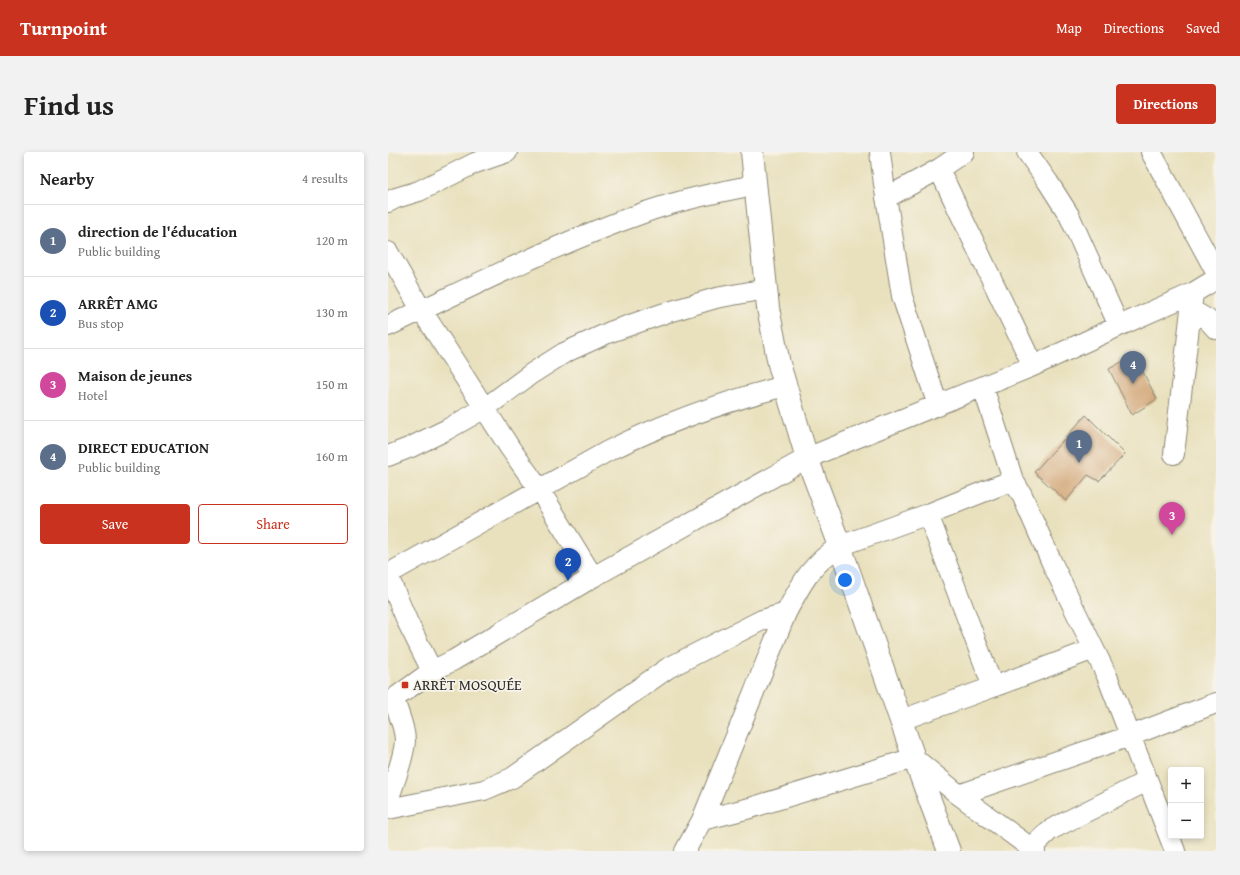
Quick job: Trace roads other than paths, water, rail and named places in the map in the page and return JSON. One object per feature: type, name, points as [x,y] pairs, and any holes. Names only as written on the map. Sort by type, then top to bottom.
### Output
[{"type":"main road","points":[[752,152],[768,308],[785,386],[807,458],[840,546],[914,758],[949,851]]},
{"type":"street","points":[[388,202],[419,191],[475,164],[507,152]]},
{"type":"street","points":[[880,152],[902,296],[938,406]]},
{"type":"street","points":[[886,198],[964,152]]},
{"type":"street","points":[[1027,152],[1069,216],[1119,326]]},
{"type":"street","points":[[1151,152],[1216,272]]},
{"type":"street","points":[[939,168],[1033,366]]},
{"type":"street","points":[[388,326],[556,247],[643,212],[686,199],[755,185]]},
{"type":"street","points":[[388,252],[422,310],[510,448],[539,489],[593,578]]},
{"type":"street","points":[[1174,454],[1192,301],[1216,279]]},
{"type":"street","points":[[388,456],[418,444],[485,408],[531,374],[564,353],[610,332],[665,313],[716,298],[766,289]]},
{"type":"street","points":[[388,801],[405,741],[403,728],[391,701],[432,671],[454,660],[593,578],[807,458],[938,406],[1033,366],[1119,326],[1192,301],[1216,289]]},
{"type":"street","points":[[1192,301],[1216,329]]},
{"type":"street","points":[[432,671],[408,623],[388,575],[539,489],[635,438],[745,396],[785,386]]},
{"type":"street","points":[[982,387],[1014,480],[1052,563],[1107,676],[1175,851]]},
{"type":"street","points":[[685,851],[702,820],[786,613],[801,584],[813,566],[827,554],[840,546],[928,514],[1014,480]]},
{"type":"street","points":[[928,514],[993,687]]},
{"type":"street","points":[[388,809],[484,790],[512,778],[668,668],[762,620],[786,613]]},
{"type":"street","points":[[901,720],[1094,649]]},
{"type":"street","points":[[959,795],[1130,736],[1216,703]]},
{"type":"street","points":[[702,820],[757,806],[914,758],[959,795],[1033,849],[1050,830],[1147,780]]},
{"type":"place","name":"DIRECT EDUCATION","points":[[1133,384]]},
{"type":"place","name":"direction de l'éducation","points":[[1079,463]]},
{"type":"place","name":"Maison de jeunes","points":[[1172,535]]},
{"type":"place","name":"ARRÊT AMG","points":[[568,581]]},
{"type":"place","name":"ARRÊT MOSQUÉE","points":[[405,685]]}]
